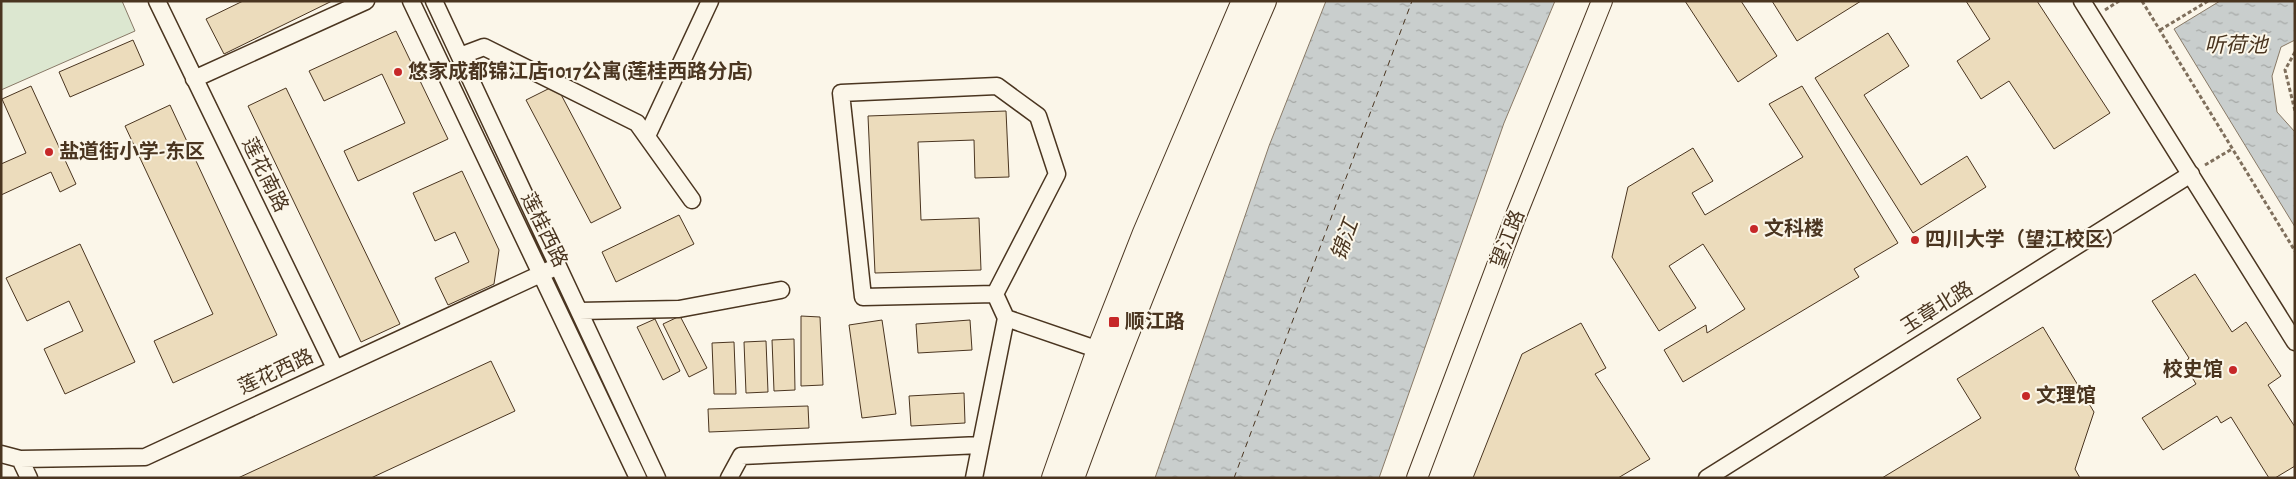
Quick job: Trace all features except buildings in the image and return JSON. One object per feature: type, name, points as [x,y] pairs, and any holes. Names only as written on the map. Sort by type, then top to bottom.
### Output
[{"type":"main road","points":[[1054,478],[1099,350],[1185,137],[1244,1]]},
{"type":"main road","points":[[1072,478],[1161,244],[1208,129],[1264,1]]},
{"type":"street","name":"莲花南路","points":[[157,1],[334,368]]},
{"type":"street","points":[[194,79],[366,1]]},
{"type":"street","name":"莲桂西路","points":[[411,1],[638,478]]},
{"type":"street","name":"莲桂西路","points":[[434,1],[657,478]]},
{"type":"street","points":[[647,136],[710,1]]},
{"type":"street","name":"望江路","points":[[1418,478],[1515,218],[1602,1]]},
{"type":"street","points":[[2082,1],[2295,342]]},
{"type":"street","points":[[460,56],[484,47],[637,123],[692,200]]},
{"type":"street","points":[[997,86],[1038,116],[1057,174],[995,294],[863,296],[841,93],[997,86]]},
{"type":"street","name":"玉章北路","points":[[1716,475],[2191,174]]},
{"type":"street","name":"莲花西路","points":[[1,454],[20,459],[145,457],[558,266]]},
{"type":"street","points":[[579,311],[679,309],[781,290]]},
{"type":"street","points":[[974,478],[1006,318],[995,294]]},
{"type":"street","points":[[1006,318],[1099,350]]},
{"type":"street","points":[[729,478],[742,456],[980,445]]},
{"type":"street","points":[[20,459],[28,478]]},
{"type":"path","points":[[2142,1],[2295,251]]},
{"type":"path","points":[[2160,30],[2208,1]]},
{"type":"path","points":[[2295,52],[2285,70],[2295,111]]},
{"type":"path","points":[[2191,174],[2232,149]]},
{"type":"green space","points":[[1,1],[122,1],[135,31],[1,90]]},
{"type":"water","name":"锦江","points":[[1326,1],[1555,1],[1504,123],[1379,478],[1155,478],[1269,146]]},
{"type":"water","name":"听荷池","points":[[2220,1],[2295,1],[2295,40],[2281,47],[2272,76],[2277,112],[2295,132],[2295,227],[2174,29]]},
{"type":"ferry route","points":[[1234,478],[1412,1]]},
{"type":"place","name":"悠家成都锦江店1017公寓(莲桂西路分店)","points":[[398,72]]},
{"type":"place","name":"盐道街小学-东区","points":[[49,152]]},
{"type":"place","name":"文科楼","points":[[1754,229]]},
{"type":"place","name":"四川大学（望江校区）","points":[[1915,240]]},
{"type":"place","name":"顺江路","points":[[1114,322]]},
{"type":"place","name":"校史馆","points":[[2233,370]]},
{"type":"place","name":"文理馆","points":[[2026,396]]}]
